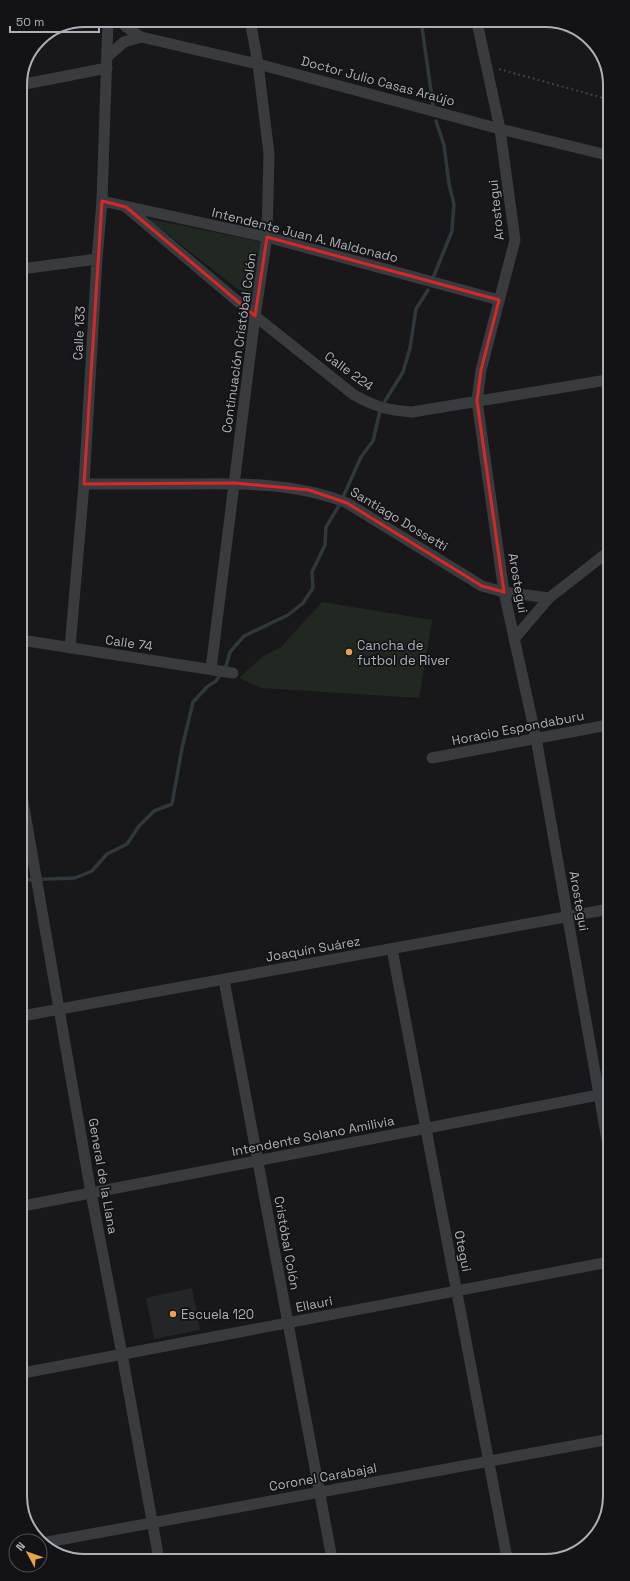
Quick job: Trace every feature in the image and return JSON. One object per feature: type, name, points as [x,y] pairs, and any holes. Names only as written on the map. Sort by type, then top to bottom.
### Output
[{"type":"street","name":"Calle 133","points":[[70,648],[84,484],[97,259],[102,201],[108,27]]},
{"type":"street","name":"Doctor Julio Casas Araújo","points":[[126,27],[141,37],[258,64],[500,129],[603,154]]},
{"type":"street","name":"Continuación Cristóbal Colón","points":[[221,671],[234,483],[255,316],[267,237],[269,154],[258,64],[251,27]]},
{"type":"street","name":"Arostegui","points":[[478,27],[500,129],[515,240],[481,370],[478,401],[504,592],[536,738],[568,917],[603,1089]]},
{"type":"street","points":[[108,56],[124,42],[141,37]]},
{"type":"street","points":[[27,84],[107,68]]},
{"type":"street","name":"Intendente Juan A. Maldonado","points":[[102,201],[267,237],[499,300]]},
{"type":"street","name":"Calle 224","points":[[126,207],[255,316],[354,395],[389,411],[412,412],[603,381]]},
{"type":"street","points":[[27,269],[97,259]]},
{"type":"street","name":"Santiago Dossetti","points":[[84,484],[234,483],[309,490],[347,502],[482,586],[504,592],[549,598]]},
{"type":"street","points":[[514,639],[549,598],[603,556]]},
{"type":"street","name":"Calle 74","points":[[27,641],[221,671]]},
{"type":"street","name":"Horacio Espondaburu","points":[[432,758],[603,726]]},
{"type":"street","name":"General de la Llana","points":[[27,825],[91,1193],[158,1554]]},
{"type":"street","name":"Joaquín Suárez","points":[[27,1015],[603,910]]},
{"type":"street","name":"Otegui","points":[[392,949],[506,1554]]},
{"type":"street","name":"Cristóbal Colón","points":[[224,980],[331,1554]]},
{"type":"street","name":"Intendente Solano Amilivia","points":[[27,1205],[603,1094]]},
{"type":"street","name":"Ellauri","points":[[27,1371],[287,1324],[456,1290],[603,1263]]},
{"type":"street","name":"Coronel Carabajal","points":[[50,1542],[603,1439]]},
{"type":"path","points":[[486,66],[603,98]]},
{"type":"highlighted area","points":[[102,201],[126,207],[255,316],[267,237],[499,300],[481,370],[477,401],[504,592],[482,586],[347,503],[309,490],[234,483],[84,484]]},
{"type":"shaded area","points":[[150,219],[262,242],[253,301],[152,222]]},
{"type":"shaded area","name":"Cancha de futbol de River","points":[[322,602],[432,620],[419,698],[262,688],[239,678],[262,657],[281,647]]},
{"type":"shaded area","name":"Escuela 120","points":[[192,1288],[200,1330],[154,1339],[146,1298]]},
{"type":"waterway","points":[[422,27],[433,105]]},
{"type":"waterway","points":[[433,278],[452,231],[454,204],[449,184],[444,145],[436,121]]},
{"type":"waterway","points":[[385,401],[403,372],[410,348],[416,309],[428,290]]},
{"type":"waterway","points":[[343,497],[361,457],[373,441],[380,411]]},
{"type":"waterway","points":[[27,880],[75,878],[92,871],[107,854],[127,844],[139,826],[154,811],[172,804],[182,748],[193,702],[208,686],[216,681],[226,666],[230,652],[244,636],[288,615],[303,603],[313,588],[312,572],[325,545],[326,527],[340,504]]},
{"type":"place","name":"Cancha de futbol de River","points":[[349,652]]},
{"type":"place","name":"Escuela 120","points":[[173,1314]]}]
